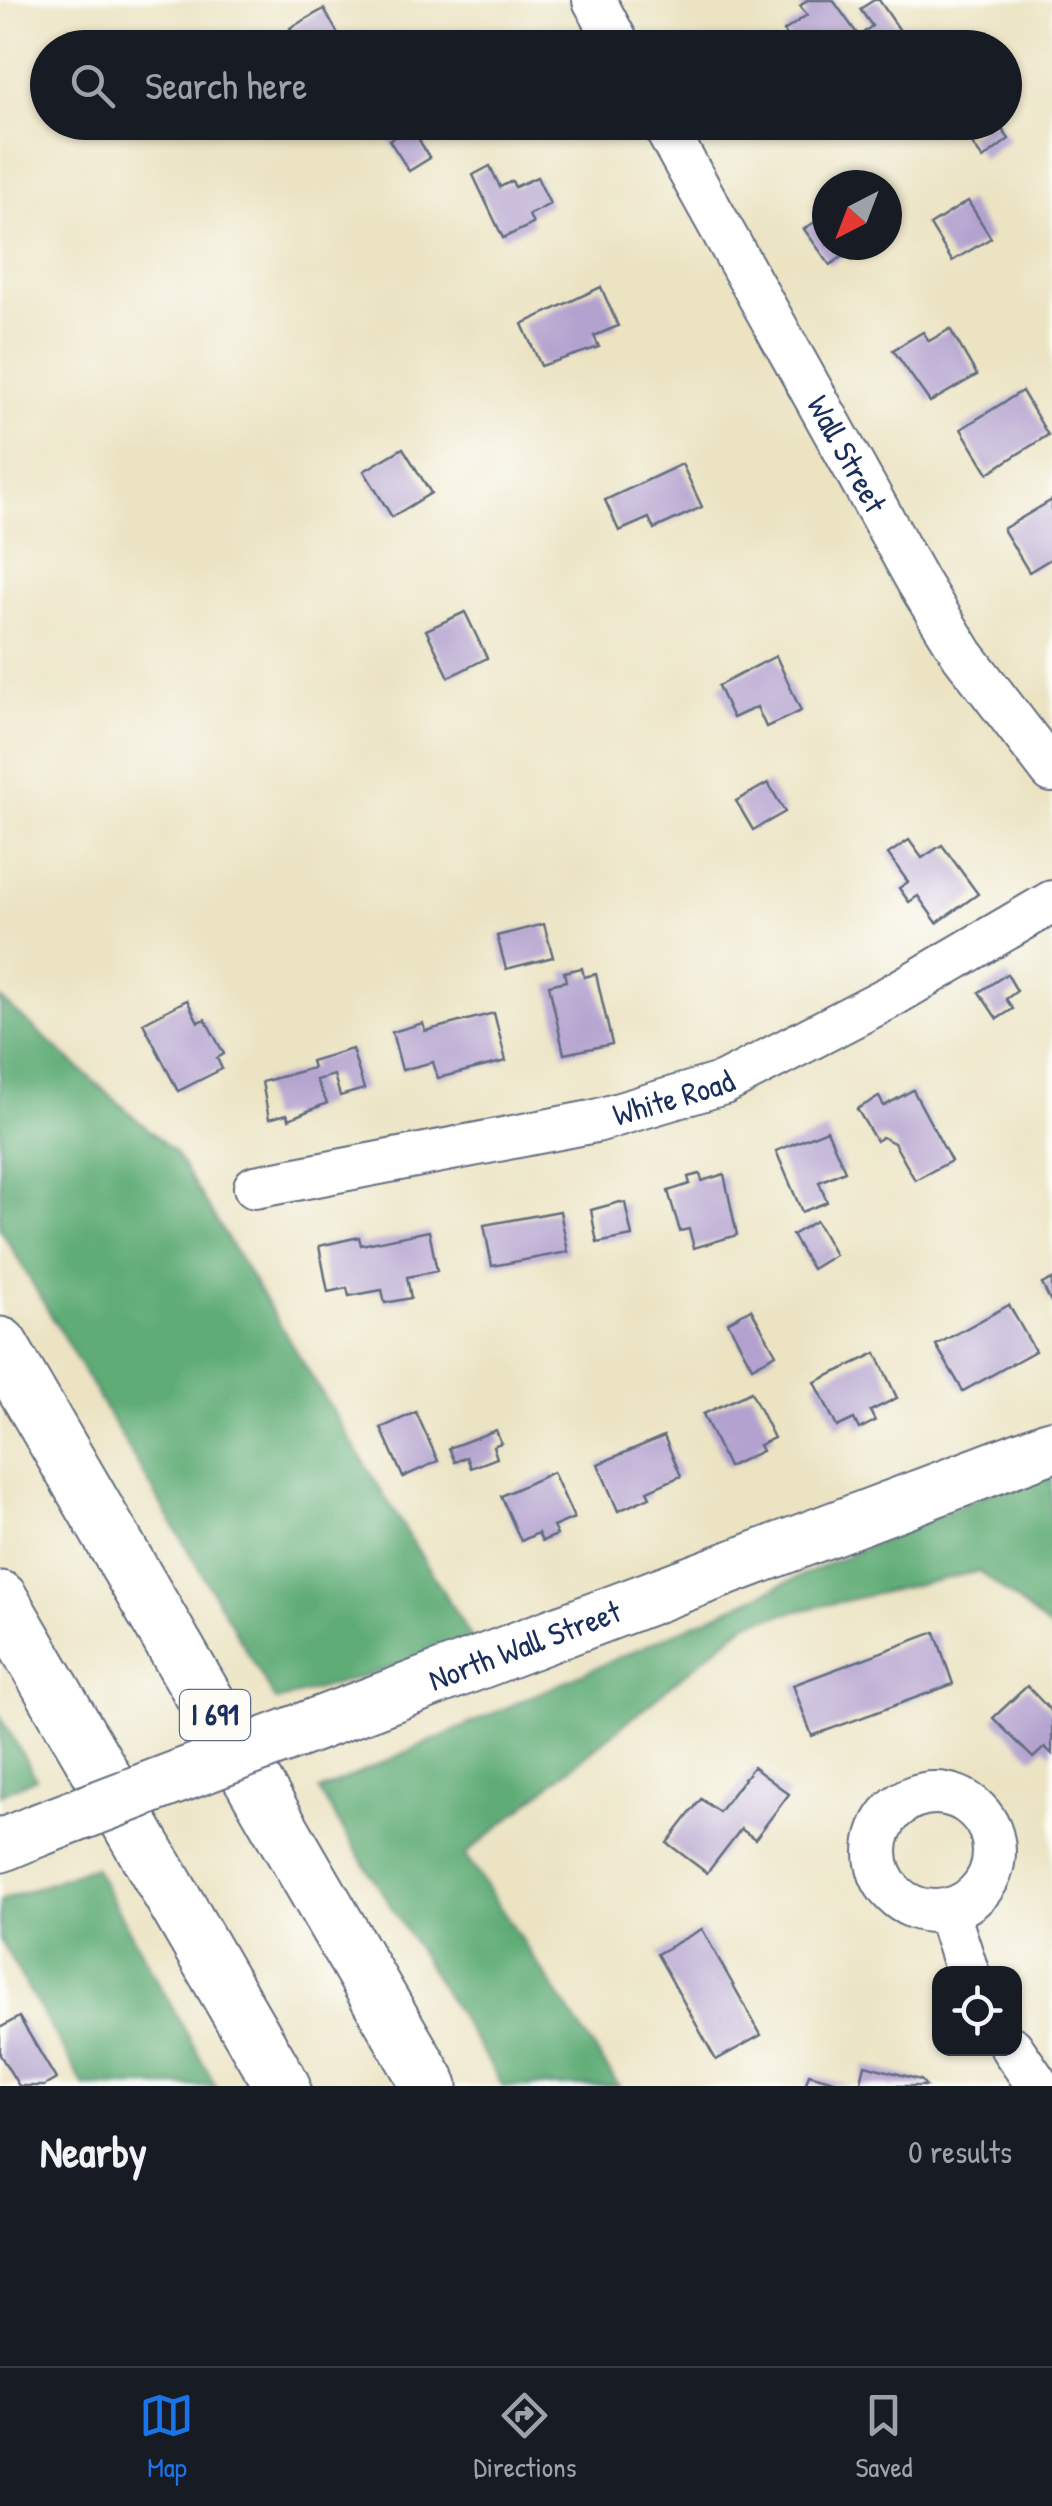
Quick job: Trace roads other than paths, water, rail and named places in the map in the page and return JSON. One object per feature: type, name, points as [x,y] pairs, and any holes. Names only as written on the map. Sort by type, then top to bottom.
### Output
[{"type":"highway","name":"I 691","points":[[0,1344],[430,2086]]},
{"type":"highway","points":[[0,1599],[282,2086]]},
{"type":"street","points":[[594,0],[610,30]]},
{"type":"street","name":"Wall Street","points":[[672,140],[918,582],[963,655],[1052,772]]},
{"type":"street","name":"White Road","points":[[255,1186],[596,1121],[724,1084],[888,998],[1052,902]]},
{"type":"street","name":"North Wall Street","points":[[18,1838],[1052,1446]]},
{"type":"street","points":[[947,1910],[965,1966]]},
{"type":"street","points":[[1017,2056],[1038,2086]]}]
